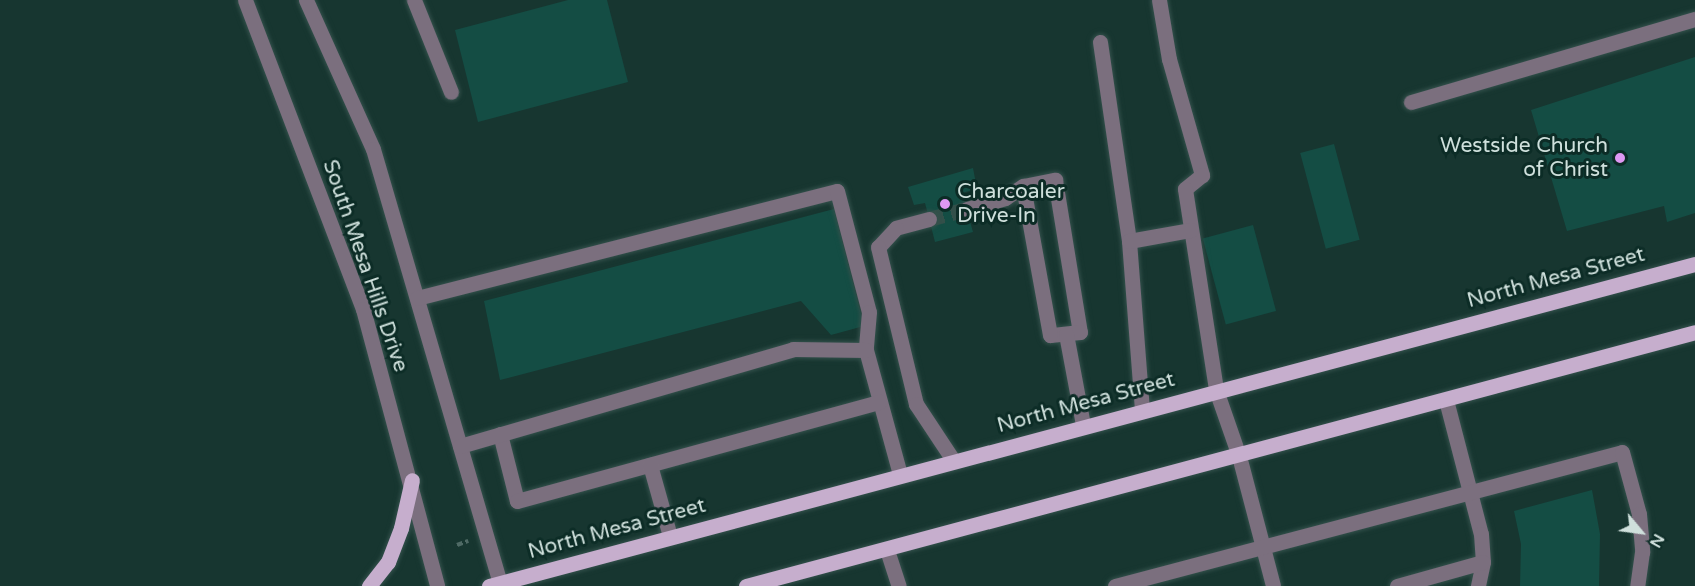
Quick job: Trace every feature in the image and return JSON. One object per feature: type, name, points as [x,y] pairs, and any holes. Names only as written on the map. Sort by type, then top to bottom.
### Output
[{"type":"main road","name":"North Mesa Street","points":[[497,585],[900,474],[1695,264]]},
{"type":"main road","points":[[746,586],[1239,456],[1695,332]]},
{"type":"main road","points":[[369,586],[388,562],[412,480]]},
{"type":"street","name":"South Mesa Hills Drive","points":[[245,0],[363,309],[412,480],[438,586]]},
{"type":"street","name":"South Mesa Hills Drive","points":[[306,0],[374,149],[460,446],[497,585]]},
{"type":"street","points":[[414,0],[451,92]]},
{"type":"street","points":[[1159,0],[1169,59],[1202,175],[1185,189],[1216,390],[1239,456],[1273,586]]},
{"type":"street","points":[[1411,102],[1695,19]]},
{"type":"street","points":[[1100,42],[1129,241],[1142,410]]},
{"type":"street","points":[[966,209],[1005,198],[1023,186],[1055,180],[1080,332],[1050,335],[1023,186]]},
{"type":"street","points":[[417,298],[837,191],[869,312],[866,350],[900,474]]},
{"type":"street","points":[[929,219],[896,228],[878,247],[916,404],[953,460]]},
{"type":"street","points":[[1129,241],[1191,230]]},
{"type":"street","points":[[1066,333],[1083,426]]},
{"type":"street","points":[[460,446],[793,349],[866,350]]},
{"type":"street","points":[[1446,400],[1468,493],[1481,534],[1483,562],[1478,586]]},
{"type":"street","points":[[500,434],[518,501],[880,402]]},
{"type":"street","points":[[1115,586],[1622,452],[1639,514],[1642,552],[1637,586]]},
{"type":"street","points":[[650,465],[670,536]]},
{"type":"street","points":[[887,550],[899,586]]},
{"type":"street","points":[[1397,586],[1483,562]]},
{"type":"path","points":[[457,545],[470,539]]},
{"type":"building","points":[[568,0],[607,0],[628,82],[478,122],[455,30]]},
{"type":"building","name":"Westside Church of Christ","points":[[1695,57],[1695,213],[1667,222],[1664,206],[1567,231],[1531,110]]},
{"type":"building","points":[[1334,144],[1360,240],[1326,249],[1300,153]]},
{"type":"building","name":"Charcoaler Drive-In","points":[[973,168],[977,189],[962,193],[973,232],[935,242],[925,203],[914,205],[908,187]]},
{"type":"building","points":[[834,209],[864,326],[831,335],[801,301],[500,380],[484,301]]},
{"type":"building","points":[[1253,225],[1276,311],[1226,324],[1203,238]]},
{"type":"building","points":[[1592,490],[1600,534],[1599,586],[1520,586],[1521,544],[1514,511]]},
{"type":"tunnel","points":[[929,219],[967,209]]},
{"type":"place","name":"Westside Church of Christ","points":[[1620,158]]},
{"type":"place","name":"Charcoaler Drive-In","points":[[945,204]]}]
